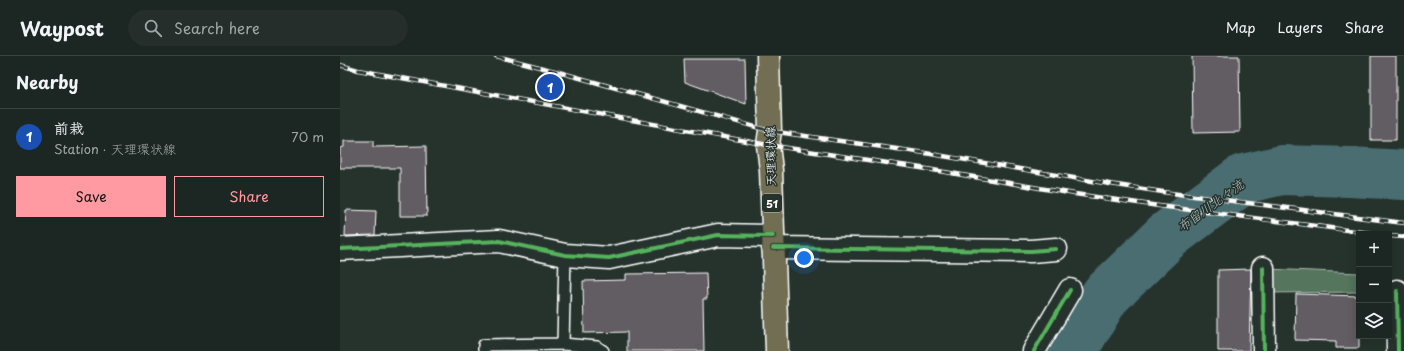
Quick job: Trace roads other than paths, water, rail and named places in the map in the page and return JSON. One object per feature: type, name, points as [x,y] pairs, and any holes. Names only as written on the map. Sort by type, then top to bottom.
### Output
[{"type":"main road","name":"天理環状線","points":[[768,56],[770,131],[768,145],[771,170],[777,351]]},
{"type":"street","points":[[340,249],[499,242],[565,255],[609,258],[718,234],[773,242],[1031,251],[1056,249]]},
{"type":"street","points":[[1263,268],[1264,351]]},
{"type":"street","points":[[1036,350],[1070,290]]},
{"type":"street","points":[[1397,291],[1398,351]]},
{"type":"lane","points":[[563,344],[565,255]]},
{"type":"lane","points":[[484,351],[484,345],[563,344],[597,347],[603,351]]},
{"type":"waterway","name":"布留川北々流","points":[[1072,351],[1105,296],[1167,236],[1243,179],[1282,170],[1404,175]]},
{"type":"railway","points":[[496,56],[770,131],[925,153],[1163,192],[1404,223]]},
{"type":"railway","points":[[340,65],[358,70],[768,145],[921,168],[1075,194],[1356,231]]},
{"type":"railway","points":[[1392,236],[1404,237]]},
{"type":"place","name":"前栽","points":[[550,87]]}]
